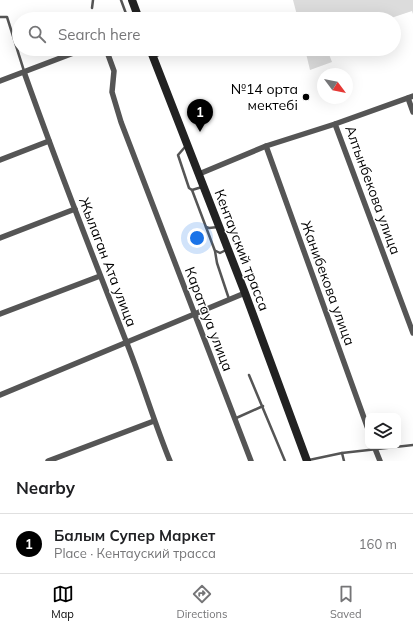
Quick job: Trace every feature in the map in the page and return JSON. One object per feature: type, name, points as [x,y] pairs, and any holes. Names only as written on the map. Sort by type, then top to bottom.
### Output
[{"type":"main road","points":[[132,0],[136,12]]},
{"type":"main road","name":"Кентауский трасса","points":[[154,58],[218,227],[245,293],[306,461]]},
{"type":"street","points":[[0,81],[66,56]]},
{"type":"street","name":"Каратауа улица","points":[[109,56],[114,71],[112,92],[120,122],[251,461]]},
{"type":"street","name":"Жылаган Ата улица","points":[[24,72],[100,276],[127,343],[154,421],[170,461]]},
{"type":"street","points":[[199,174],[266,146],[335,124],[410,97],[413,112]]},
{"type":"street","name":"Алтынбекова улица","points":[[335,124],[413,333]]},
{"type":"street","points":[[0,160],[49,141]]},
{"type":"street","name":"Жанибекова улица","points":[[266,146],[365,421]]},
{"type":"street","points":[[0,238],[76,209]]},
{"type":"street","points":[[0,314],[100,276]]},
{"type":"street","points":[[0,395],[245,293]]},
{"type":"street","points":[[48,461],[154,421]]},
{"type":"street","points":[[375,449],[380,461]]},
{"type":"lane","points":[[92,8],[93,0]]},
{"type":"lane","points":[[121,0],[125,12]]},
{"type":"lane","points":[[0,17],[7,17],[12,33]]},
{"type":"lane","points":[[19,56],[24,72]]},
{"type":"lane","points":[[187,145],[178,155],[189,188],[192,190],[215,251],[217,263],[229,299]]},
{"type":"lane","points":[[192,190],[204,187]]},
{"type":"lane","points":[[205,227],[218,227]]},
{"type":"lane","points":[[215,251],[220,253],[227,250]]},
{"type":"lane","points":[[249,375],[285,461]]},
{"type":"lane","points":[[234,418],[263,406]]},
{"type":"lane","points":[[401,446],[413,445]]},
{"type":"lane","points":[[306,461],[368,449]]},
{"type":"lane","points":[[342,453],[344,461]]},
{"type":"shaded area","points":[[293,0],[413,0],[413,14],[412,11],[401,15],[401,12],[296,12]]},
{"type":"shaded area","points":[[307,56],[330,56],[332,62],[310,70]]},
{"type":"place","name":"№14 орта мектебі","points":[[306,97]]},
{"type":"place","name":"Балым Супер Маркет","points":[[200,132]]}]
